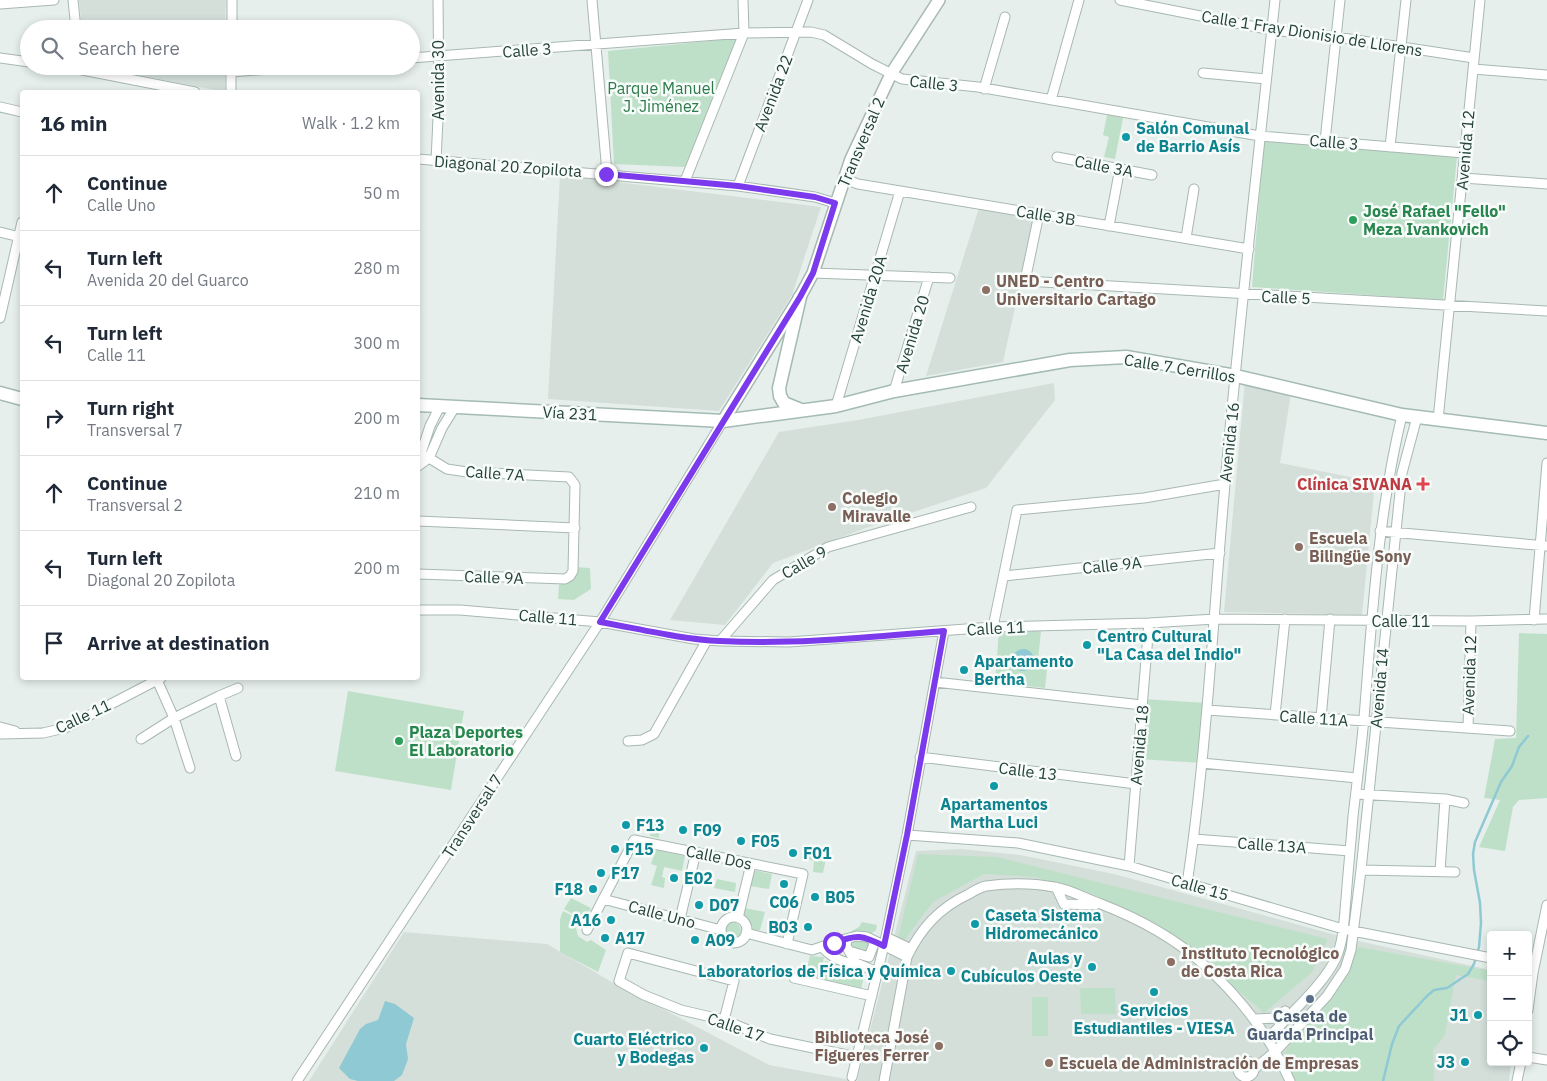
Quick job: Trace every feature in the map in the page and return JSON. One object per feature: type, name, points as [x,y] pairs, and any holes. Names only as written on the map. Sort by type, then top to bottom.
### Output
[{"type":"main road","points":[[800,297],[779,388],[780,396],[784,403],[803,411]]},
{"type":"main road","name":"Calle 7 Cerrillos","points":[[723,421],[836,406],[894,391],[1070,360],[1126,357],[1236,376],[1402,415],[1547,432]]},
{"type":"main road","points":[[0,393],[20,398]]},
{"type":"main road","name":"Vía 231","points":[[420,406],[723,421]]},
{"type":"street","points":[[0,4],[54,0]]},
{"type":"street","points":[[73,0],[75,20]]},
{"type":"street","points":[[232,0],[232,20]]},
{"type":"street","name":"Avenida 30","points":[[436,161],[439,97],[438,0]]},
{"type":"street","points":[[592,0],[606,174]]},
{"type":"street","points":[[685,181],[744,33],[743,0]]},
{"type":"street","name":"Avenida 22","points":[[738,186],[808,0]]},
{"type":"street","name":"Transversal 2","points":[[723,421],[813,273],[851,159],[891,74],[939,0]]},
{"type":"street","points":[[1051,100],[1079,0]]},
{"type":"street","name":"Calle 1 Fray Dionisio de Llorens","points":[[1120,0],[1272,30],[1336,37],[1474,58]]},
{"type":"street","name":"Avenida 16","points":[[1188,884],[1207,710],[1225,484],[1275,0]]},
{"type":"street","points":[[1325,141],[1340,0]]},
{"type":"street","points":[[1390,147],[1406,0]]},
{"type":"street","name":"Avenida 12","points":[[1438,420],[1480,0]]},
{"type":"street","points":[[984,88],[1005,17]]},
{"type":"street","name":"Calle 3","points":[[420,57],[744,33],[796,32],[824,35],[902,79],[984,88],[1260,136],[1464,153]]},
{"type":"street","points":[[0,58],[20,61]]},
{"type":"street","points":[[1473,69],[1547,75]]},
{"type":"street","points":[[1204,73],[1266,79]]},
{"type":"street","points":[[113,75],[185,90]]},
{"type":"street","points":[[231,75],[231,90]]},
{"type":"street","points":[[0,107],[20,112]]},
{"type":"street","name":"Calle 3A","points":[[1057,157],[1152,175]]},
{"type":"street","name":"Diagonal 20 Zopilota","points":[[420,159],[738,186],[815,197],[835,203]]},
{"type":"street","points":[[1109,226],[1120,168]]},
{"type":"street","points":[[1463,178],[1547,184]]},
{"type":"street","name":"Calle 3B","points":[[844,179],[858,184],[1249,249]]},
{"type":"street","points":[[1186,238],[1194,189]]},
{"type":"street","name":"Avenida 20A","points":[[836,406],[900,191]]},
{"type":"street","name":"Calle 5","points":[[1039,214],[1025,282],[1547,311]]},
{"type":"street","points":[[0,232],[20,236],[0,318]]},
{"type":"street","points":[[813,273],[950,278]]},
{"type":"street","name":"Avenida 20","points":[[894,391],[929,277]]},
{"type":"street","points":[[420,452],[440,406]]},
{"type":"street","points":[[420,465],[430,458],[442,428],[455,407]]},
{"type":"street","name":"Avenida 14","points":[[1342,933],[1364,721],[1380,530],[1389,472],[1402,415]]},
{"type":"street","name":"Avenida 14","points":[[1254,1069],[1276,1052],[1327,996],[1345,969],[1355,931],[1402,473],[1417,417]]},
{"type":"street","name":"Transversal 7","points":[[297,1081],[600,622],[723,421]]},
{"type":"street","name":"Calle 7A","points":[[420,455],[447,468],[467,472],[569,477],[575,485],[575,528]]},
{"type":"street","points":[[1534,620],[1543,545],[1547,463]]},
{"type":"street","points":[[993,627],[1017,510],[1144,498],[1225,484]]},
{"type":"street","name":"Calle 9","points":[[720,642],[774,580],[828,547],[971,507]]},
{"type":"street","points":[[420,521],[575,528]]},
{"type":"street","name":"Calle 9A","points":[[420,574],[565,579],[573,571],[575,528]]},
{"type":"street","points":[[1380,530],[1543,545]]},
{"type":"street","name":"Calle 9A","points":[[1004,576],[1220,553]]},
{"type":"street","name":"Calle 11","points":[[420,610],[460,610],[600,622],[720,642],[789,642],[993,627],[1149,623],[1215,619],[1371,621],[1547,619]]},
{"type":"street","points":[[1275,715],[1284,619]]},
{"type":"street","points":[[1321,718],[1330,619]]},
{"type":"street","name":"Avenida 12","points":[[1468,728],[1471,621]]},
{"type":"street","name":"Avenida 18","points":[[1129,866],[1149,623]]},
{"type":"street","points":[[852,1077],[878,972],[881,941],[907,835],[944,631]]},
{"type":"street","points":[[628,741],[642,740],[654,734],[707,640]]},
{"type":"street","name":"Calle 11","points":[[0,734],[43,733],[65,728],[157,680]]},
{"type":"street","points":[[159,680],[190,768]]},
{"type":"street","points":[[934,682],[1142,705]]},
{"type":"street","points":[[141,739],[174,718],[238,688]]},
{"type":"street","points":[[219,696],[236,756]]},
{"type":"street","name":"Calle 11A","points":[[1207,710],[1510,731]]},
{"type":"street","points":[[0,727],[25,734]]},
{"type":"street","name":"Calle 13","points":[[920,757],[1136,784]]},
{"type":"street","points":[[1202,763],[1357,778]]},
{"type":"street","points":[[1356,794],[1445,799],[1464,803]]},
{"type":"street","points":[[1440,871],[1445,799]]},
{"type":"street","name":"Calle 15","points":[[907,835],[1018,843],[1129,866],[1342,933],[1355,931],[1487,957]]},
{"type":"street","name":"Calle 13A","points":[[1194,839],[1350,851]]},
{"type":"street","name":"Calle Dos","points":[[603,899],[634,840],[803,874],[787,944]]},
{"type":"street","points":[[680,919],[696,852]]},
{"type":"street","points":[[738,918],[752,864]]},
{"type":"street","points":[[1361,870],[1455,872]]},
{"type":"street","points":[[884,1081],[909,953],[916,940],[932,918],[957,899],[984,886],[1016,884],[1056,887],[1148,925],[1175,942],[1202,963],[1240,1002],[1268,1038],[1290,1081]]},
{"type":"street","points":[[1056,887],[1064,904],[1102,905]]},
{"type":"street","points":[[587,930],[603,899]]},
{"type":"street","name":"Calle Uno","points":[[603,899],[721,930]]},
{"type":"street","points":[[1532,961],[1547,906]]},
{"type":"street","points":[[728,918],[738,918],[744,923],[746,933],[738,942],[730,942],[724,937],[721,930],[722,925],[728,918]]},
{"type":"street","points":[[746,933],[812,950],[857,936],[867,937],[909,953]]},
{"type":"street","points":[[1254,1019],[1279,1018],[1326,964],[1342,933]]},
{"type":"street","points":[[1268,1038],[1316,987],[1331,967],[1337,956],[1342,933]]},
{"type":"street","points":[[847,939],[846,946],[856,963]]},
{"type":"street","points":[[849,950],[869,957],[881,941]]},
{"type":"street","points":[[822,947],[828,954],[840,960],[872,968],[878,972]]},
{"type":"street","name":"Calle 17","points":[[724,1020],[734,981],[628,953],[619,980],[644,994],[681,1010],[724,1020],[770,1039],[857,1057]]},
{"type":"street","points":[[794,978],[872,996]]},
{"type":"street","points":[[1532,1057],[1547,1060]]},
{"type":"street","points":[[1517,1081],[1520,1066]]},
{"type":"shaded area","points":[[79,0],[226,0],[225,20],[81,20]]},
{"type":"shaded area","points":[[139,75],[225,75],[225,90],[215,90]]},
{"type":"shaded area","points":[[560,175],[821,207],[792,295],[719,411],[548,399]]},
{"type":"shaded area","name":"UNED - Centro Universitario Cartago","points":[[979,208],[1035,217],[1003,362],[926,376]]},
{"type":"shaded area","name":"Escuela Bilingüe Sony","points":[[1245,381],[1291,393],[1280,463],[1375,482],[1362,615],[1224,612]]},
{"type":"shaded area","name":"Colegio Miravalle","points":[[1054,383],[1055,400],[986,488],[871,526],[773,563],[725,625],[670,620],[779,432],[858,420]]},
{"type":"shaded area","name":"Instituto Tecnológico de Costa Rica","points":[[960,849],[1020,855],[1114,874],[1354,940],[1487,969],[1487,1066],[1511,1066],[1509,1081],[857,1081],[916,851]]},
{"type":"shaded area","points":[[404,932],[547,944],[610,981],[769,1065],[857,1081],[309,1081]]},
{"type":"green space","name":"Parque Manuel J. Jiménez","points":[[740,38],[686,167],[614,164],[608,51]]},
{"type":"green space","points":[[1108,110],[1124,113],[1115,159],[1104,157],[1109,137],[1103,135]]},
{"type":"green space","points":[[1264,139],[1457,157],[1443,300],[1252,287]]},
{"type":"green space","points":[[575,567],[590,568],[591,589],[574,600],[558,599],[559,585],[571,578]]},
{"type":"green space","points":[[1043,628],[1041,631],[1038,660],[1048,660],[1045,688],[995,683],[999,631]]},
{"type":"green space","points":[[1519,633],[1547,634],[1547,798],[1519,800],[1513,807],[1505,851],[1479,847],[1500,800],[1484,798],[1495,739],[1516,738]]},
{"type":"green space","name":"Plaza Deportes El Laboratorio","points":[[348,691],[464,711],[451,790],[335,771]]},
{"type":"green space","points":[[1143,699],[1207,703],[1202,763],[1138,759]]},
{"type":"green space","points":[[652,819],[660,821],[659,838],[650,836]]},
{"type":"green space","points":[[803,845],[828,849],[823,873],[813,872],[814,861],[801,858]]},
{"type":"green space","points":[[656,850],[685,856],[682,871],[664,867],[662,877],[665,878],[664,888],[651,885],[657,866],[651,864]]},
{"type":"green space","points":[[918,854],[997,857],[1328,939],[1312,972],[1264,1013],[1177,938],[1092,894],[1035,877],[984,874],[933,902],[904,941],[896,946]]},
{"type":"green space","points":[[753,870],[772,874],[769,889],[749,886]]},
{"type":"green space","points":[[717,879],[736,883],[735,892],[714,888]]},
{"type":"green space","points":[[571,898],[591,908],[585,921],[564,909]]},
{"type":"green space","points":[[744,908],[765,912],[760,930],[746,931],[742,917]]},
{"type":"green space","points":[[563,911],[582,921],[576,928],[578,936],[587,942],[591,940],[606,950],[598,972],[560,952],[560,919]]},
{"type":"green space","points":[[732,922],[738,925],[741,931],[738,937],[732,940],[726,937],[723,931],[726,925]]},
{"type":"green space","points":[[862,922],[877,925],[876,930],[872,933],[850,932],[859,927]]},
{"type":"green space","points":[[865,939],[873,943],[867,955],[849,946],[850,943]]},
{"type":"green space","points":[[1359,947],[1487,970],[1487,980],[1456,975],[1445,1035],[1433,1050],[1434,1081],[1294,1081],[1284,1053]]},
{"type":"green space","points":[[810,956],[824,957],[820,978],[805,976]]},
{"type":"green space","points":[[825,961],[865,971],[861,989],[821,981]]},
{"type":"green space","points":[[1080,988],[1115,988],[1116,1014],[1081,1014]]},
{"type":"green space","points":[[1032,997],[1048,997],[1048,1036],[1032,1036]]},
{"type":"water","points":[[1023,649],[1031,652],[1034,660],[1031,668],[1023,671],[1015,668],[1012,660],[1015,652]]},
{"type":"water","points":[[385,1001],[395,1004],[414,1018],[406,1044],[408,1059],[402,1075],[394,1081],[358,1081],[350,1079],[339,1068],[360,1029],[366,1024],[378,1020]]},
{"type":"waterway","points":[[1383,1081],[1392,1044],[1399,1026],[1434,990],[1447,988],[1468,974],[1474,964],[1479,947],[1481,923],[1480,903],[1474,870],[1473,854],[1475,842],[1501,782],[1512,766],[1519,747],[1528,736]]},
{"type":"place","name":"Salón Comunal de Barrio Asís","points":[[1126,137]]},
{"type":"place","name":"José Rafael \"Fello\" Meza Ivankovich","points":[[1353,220]]},
{"type":"place","name":"UNED - Centro Universitario Cartago","points":[[986,290]]},
{"type":"place","name":"Clínica SIVANA","points":[[1423,484]]},
{"type":"place","name":"Colegio Miravalle","points":[[832,507]]},
{"type":"place","name":"Escuela Bilingüe Sony","points":[[1299,547]]},
{"type":"place","name":"Centro Cultural \"La Casa del Indio\"","points":[[1087,645]]},
{"type":"place","name":"Apartamento Bertha","points":[[964,670]]},
{"type":"place","name":"Plaza Deportes El Laboratorio","points":[[399,741]]},
{"type":"place","name":"Apartamentos Martha Luci","points":[[994,786]]},
{"type":"place","name":"F13","points":[[626,825]]},
{"type":"place","name":"F09","points":[[683,830]]},
{"type":"place","name":"F05","points":[[741,841]]},
{"type":"place","name":"F15","points":[[615,849]]},
{"type":"place","name":"F01","points":[[793,853]]},
{"type":"place","name":"F17","points":[[601,873]]},
{"type":"place","name":"E02","points":[[674,878]]},
{"type":"place","name":"C06","points":[[784,884]]},
{"type":"place","name":"F18","points":[[593,889]]},
{"type":"place","name":"B05","points":[[815,897]]},
{"type":"place","name":"D07","points":[[699,905]]},
{"type":"place","name":"A16","points":[[611,920]]},
{"type":"place","name":"Caseta Sistema Hidromecánico","points":[[975,924]]},
{"type":"place","name":"B03","points":[[808,927]]},
{"type":"place","name":"A17","points":[[605,938]]},
{"type":"place","name":"A09","points":[[695,940]]},
{"type":"place","name":"Instituto Tecnológico de Costa Rica","points":[[1171,962]]},
{"type":"place","name":"Aulas y Cubículos Oeste","points":[[1092,967]]},
{"type":"place","name":"Laboratorios de Física y Química","points":[[951,971]]},
{"type":"place","name":"Servicios Estudiantiles - VIESA","points":[[1154,992]]},
{"type":"place","name":"Caseta de Guarda Principal","points":[[1310,999]]},
{"type":"place","name":"J1","points":[[1478,1015]]},
{"type":"place","name":"Biblioteca José Figueres Ferrer","points":[[939,1046]]},
{"type":"place","name":"Cuarto Eléctrico y Bodegas","points":[[704,1048]]},
{"type":"place","name":"J3","points":[[1465,1062]]},
{"type":"place","name":"Escuela de Administración de Empresas","points":[[1049,1063]]},
{"type":"route","points":[[606,174],[738,186],[815,197],[835,203],[813,273],[800,297],[600,622],[720,642],[789,642],[944,631],[907,835],[884,946],[867,937],[857,936],[834,943]]}]
